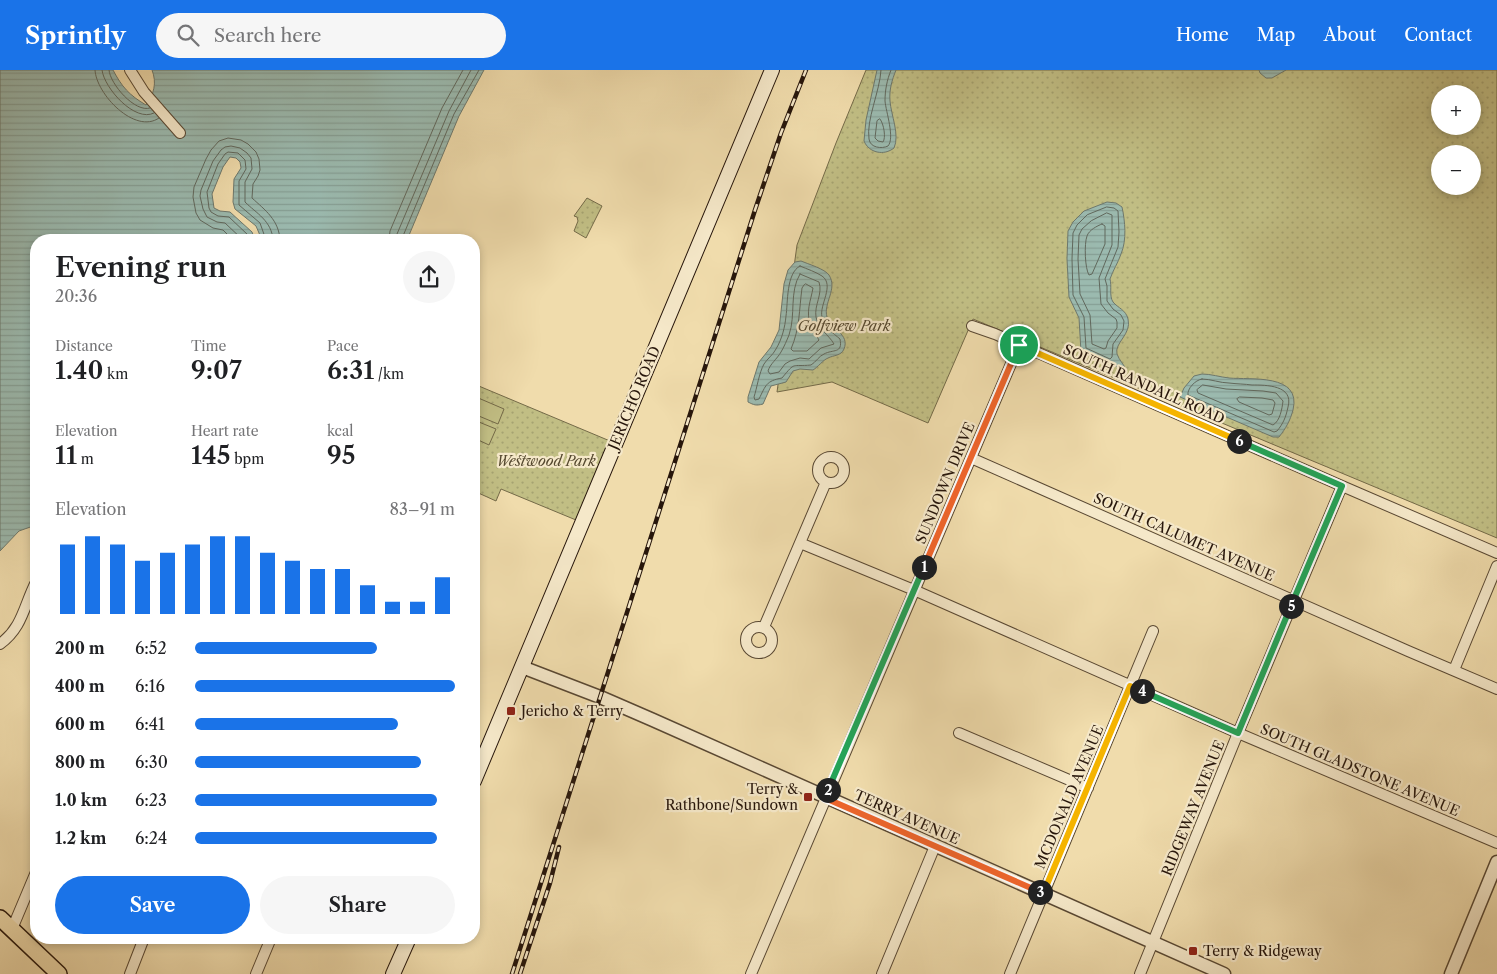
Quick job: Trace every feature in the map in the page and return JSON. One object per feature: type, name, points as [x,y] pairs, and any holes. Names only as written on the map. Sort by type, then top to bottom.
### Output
[{"type":"main road","name":"JERICHO ROAD","points":[[480,767],[772,70]]},
{"type":"main road","points":[[0,918],[59,974]]},
{"type":"main road","points":[[393,974],[406,944]]},
{"type":"street","points":[[130,70],[144,92],[180,133]]},
{"type":"street","name":"SOUTH RANDALL ROAD","points":[[972,326],[995,334],[1497,553]]},
{"type":"street","name":"SUNDOWN DRIVE","points":[[751,974],[1019,345]]},
{"type":"street","name":"SOUTH CALUMET AVENUE","points":[[971,458],[1497,689]]},
{"type":"street","points":[[764,627],[826,482]]},
{"type":"street","name":"RIDGEWAY AVENUE","points":[[1140,974],[1238,733],[1342,486]]},
{"type":"street","name":"SOUTH GLADSTONE AVENUE","points":[[800,543],[914,590],[1238,733],[1497,843]]},
{"type":"street","points":[[1454,670],[1497,566]]},
{"type":"street","points":[[0,644],[10,636],[22,618],[30,594]]},
{"type":"street","name":"MCDONALD AVENUE","points":[[1010,974],[1153,631]]},
{"type":"street","name":"TERRY AVENUE","points":[[522,667],[632,711],[1224,974]]},
{"type":"street","points":[[959,733],[1088,788]]},
{"type":"street","points":[[882,974],[935,846]]},
{"type":"street","points":[[1451,974],[1497,862]]},
{"type":"street","points":[[12,929],[30,886]]},
{"type":"street","points":[[130,974],[142,944]]},
{"type":"street","points":[[256,974],[268,944]]},
{"type":"green space","name":"Golfview Park","points":[[866,70],[1497,70],[1497,538],[973,319],[928,423],[832,382],[777,392],[797,245]]},
{"type":"green space","points":[[587,198],[602,206],[586,238],[574,231],[578,221],[577,217],[574,216]]},
{"type":"green space","name":"Westwood Park","points":[[480,387],[610,441],[576,520],[501,489],[496,501],[480,494]]},
{"type":"green space","points":[[480,399],[504,409],[498,424],[480,416]]},
{"type":"green space","points":[[480,422],[496,429],[489,445],[480,441]]},
{"type":"water","points":[[0,70],[113,70],[126,90],[146,105],[154,88],[152,70],[484,70],[459,116],[410,234],[259,234],[256,226],[235,209],[233,202],[234,179],[241,168],[240,162],[236,158],[230,157],[223,167],[212,194],[214,208],[230,212],[253,234],[30,234],[30,527],[19,531],[0,551]]},
{"type":"water","points":[[877,70],[896,70],[891,85],[890,97],[896,131],[896,143],[894,148],[886,152],[873,151],[864,141],[866,120]]},
{"type":"water","points":[[1259,70],[1286,70],[1272,78],[1266,78]]},
{"type":"water","points":[[1107,202],[1116,203],[1122,207],[1124,218],[1125,237],[1123,249],[1110,279],[1112,300],[1126,313],[1129,324],[1117,350],[1117,354],[1127,371],[1081,352],[1079,318],[1069,297],[1068,231],[1073,222],[1084,211]]},
{"type":"water","points":[[801,261],[829,275],[832,286],[826,312],[827,317],[842,335],[845,344],[844,349],[839,354],[826,359],[813,370],[800,369],[793,371],[786,382],[771,386],[763,404],[759,405],[748,402],[759,362],[771,347],[779,330],[784,284],[788,270],[795,262]]},
{"type":"water","points":[[1202,374],[1272,381],[1282,384],[1290,390],[1294,398],[1293,410],[1288,424],[1279,437],[1273,437],[1180,397],[1184,388],[1194,376]]},
{"type":"railway","points":[[512,974],[755,210],[781,133],[806,70]]},
{"type":"railway","points":[[520,974],[550,883],[559,847]]},
{"type":"place","name":"Jericho & Terry","points":[[511,711]]},
{"type":"place","name":"Terry & Rathbone/Sundown","points":[[808,797]]},
{"type":"place","name":"Terry & Ridgeway","points":[[1193,951]]},
{"type":"route","points":[[1019,345],[1342,486],[1238,733],[1130,686],[1043,894],[825,798],[1019,345]]}]
